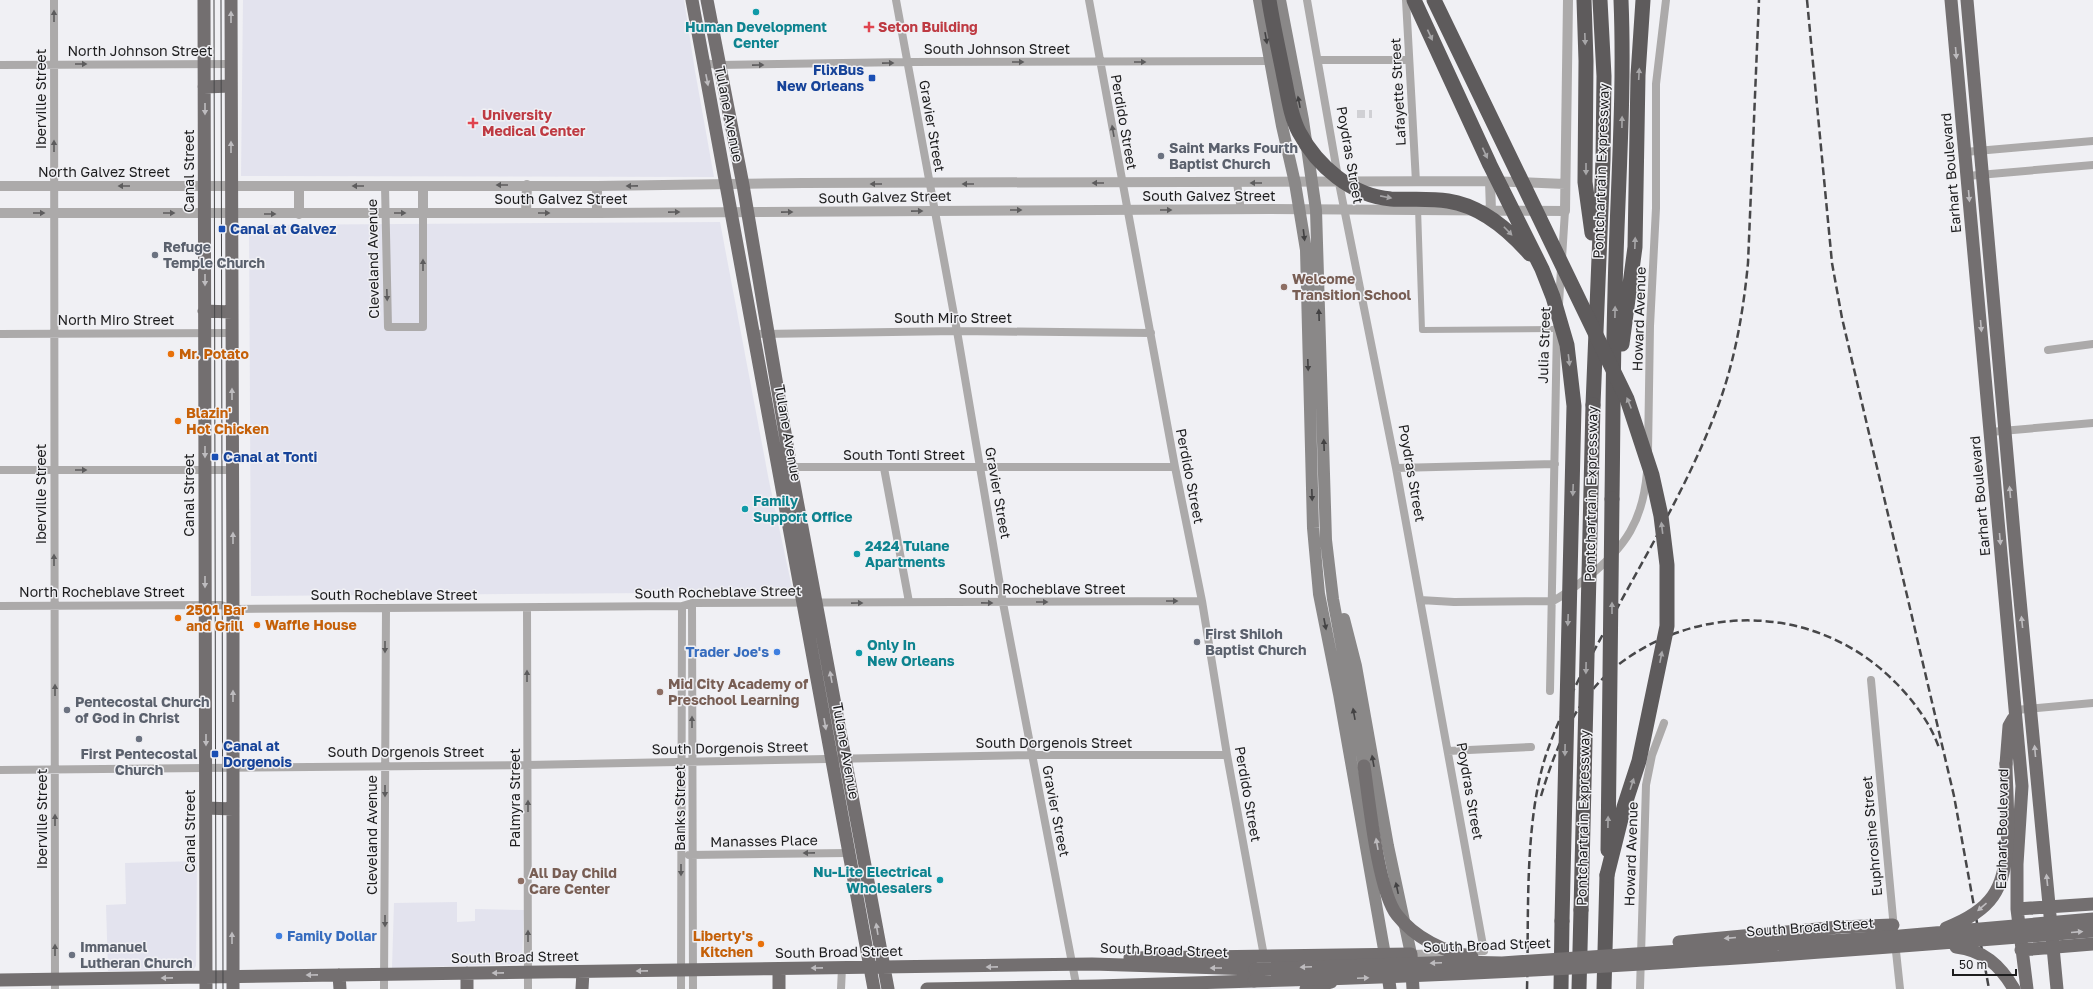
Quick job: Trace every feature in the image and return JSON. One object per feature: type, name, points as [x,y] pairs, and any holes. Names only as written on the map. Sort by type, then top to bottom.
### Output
[{"type":"highway","points":[[1269,0],[1292,114],[1306,144],[1326,169],[1338,178],[1368,193],[1388,198],[1448,200],[1483,213],[1503,226],[1542,269]]},
{"type":"highway","points":[[1414,0],[1490,165],[1542,269],[1553,297],[1567,345],[1574,406],[1561,989]]},
{"type":"highway","points":[[1434,0],[1627,399],[1652,475],[1661,516],[1667,565],[1667,626],[1639,761],[1624,807],[1607,875]]},
{"type":"highway","points":[[1584,0],[1586,61],[1586,182],[1597,273]]},
{"type":"highway","name":"Pontchartrain Expressway","points":[[1579,989],[1593,405],[1597,273],[1603,160],[1604,76],[1600,0]]},
{"type":"highway","name":"Pontchartrain Expressway","points":[[1604,989],[1607,875],[1615,292],[1621,161],[1623,42],[1621,0]]},
{"type":"highway","points":[[1614,406],[1635,247],[1638,75],[1643,0]]},
{"type":"main road","name":"Canal Street","points":[[204,0],[206,983]]},
{"type":"main road","points":[[231,0],[233,983]]},
{"type":"main road","name":"Tulane Avenue","points":[[692,0],[874,989]]},
{"type":"main road","name":"Tulane Avenue","points":[[707,0],[743,185],[791,468],[818,603],[888,989]]},
{"type":"main road","points":[[1259,0],[1295,182],[1306,254],[1315,562],[1390,989]]},
{"type":"main road","points":[[1280,0],[1313,182],[1316,210],[1326,540],[1333,599],[1364,766],[1382,876],[1389,901],[1397,915],[1415,933],[1430,944],[1461,955],[1502,963]]},
{"type":"main road","name":"Earhart Boulevard","points":[[1951,0],[2022,786],[2017,864],[2017,909],[2020,950],[2027,989]]},
{"type":"main road","points":[[1967,0],[2017,568],[2057,989]]},
{"type":"main road","points":[[1954,33],[1970,33]]},
{"type":"main road","points":[[204,87],[231,86]]},
{"type":"main road","points":[[1978,299],[1993,298]]},
{"type":"main road","points":[[204,311],[232,312]]},
{"type":"main road","points":[[1326,540],[1356,666],[1388,846],[1411,954],[1414,989]]},
{"type":"main road","points":[[2002,568],[2017,568]]},
{"type":"main road","points":[[1936,933],[1968,918],[1982,908],[1994,896],[2000,883],[2007,845],[2006,764],[2009,726],[2016,712]]},
{"type":"main road","points":[[206,808],[233,808]]},
{"type":"main road","points":[[2017,909],[2093,904]]},
{"type":"main road","name":"South Broad Street","points":[[928,989],[1077,988],[1458,962],[1502,963],[1889,937],[2093,919]]},
{"type":"main road","points":[[1587,957],[1652,945],[1838,927],[1893,925]]},
{"type":"main road","name":"South Broad Street","points":[[0,980],[55,984],[233,983],[339,975],[384,974],[1073,965],[1344,979],[1464,974],[1926,945],[2093,931]]},
{"type":"main road","points":[[2020,950],[2093,944]]},
{"type":"main road","points":[[1926,945],[1957,947],[1980,952],[1990,958],[2014,989]]},
{"type":"main road","points":[[1073,965],[1126,958],[1411,954]]},
{"type":"main road","points":[[1020,966],[1020,988]]},
{"type":"main road","points":[[942,967],[946,988]]},
{"type":"main road","points":[[779,969],[779,989]]},
{"type":"main road","points":[[582,989],[583,972]]},
{"type":"main road","points":[[467,973],[467,989]]},
{"type":"main road","points":[[339,975],[340,989]]},
{"type":"main road","points":[[1306,989],[1344,979]]},
{"type":"main road","points":[[1077,988],[1098,989]]},
{"type":"street","name":"Iberville Street","points":[[54,0],[56,334],[54,470],[55,984]]},
{"type":"street","name":"Gravier Street","points":[[896,0],[957,331],[1003,603],[1077,988]]},
{"type":"street","name":"Perdido Street","points":[[1090,0],[1127,210],[1175,467],[1202,601],[1227,755],[1264,956]]},
{"type":"street","name":"Poydras Street","points":[[1307,0],[1319,60],[1339,183],[1396,468],[1484,951]]},
{"type":"street","name":"Lafayette Street","points":[[1406,0],[1416,182]]},
{"type":"street","name":"Julia Street","points":[[1550,691],[1557,329],[1565,211],[1568,0]]},
{"type":"street","name":"Howard Avenue","points":[[1552,600],[1562,596],[1600,567],[1624,542],[1639,514],[1645,492],[1650,438],[1650,326],[1656,208],[1656,84],[1666,0]]},
{"type":"street","points":[[1319,60],[1409,60]]},
{"type":"street","name":"South Johnson Street","points":[[703,63],[719,65],[907,62],[1291,61]]},
{"type":"street","name":"North Johnson Street","points":[[0,65],[231,64]]},
{"type":"street","points":[[1965,152],[2093,141]]},
{"type":"street","points":[[1967,176],[2093,165]]},
{"type":"street","points":[[1490,181],[1491,211]]},
{"type":"street","name":"South Galvez Street","points":[[231,186],[597,186],[803,183],[1339,183],[1490,181],[1565,184]]},
{"type":"street","points":[[1416,182],[1422,330],[1557,329]]},
{"type":"street","points":[[1436,209],[1438,182]]},
{"type":"street","points":[[1237,183],[1241,210]]},
{"type":"street","points":[[526,213],[527,185]]},
{"type":"street","name":"North Galvez Street","points":[[0,186],[231,186]]},
{"type":"street","points":[[298,214],[299,186]]},
{"type":"street","name":"Cleveland Avenue","points":[[385,186],[384,213],[388,327],[423,327],[423,213]]},
{"type":"street","points":[[423,186],[423,213]]},
{"type":"street","points":[[597,186],[597,213]]},
{"type":"street","name":"South Galvez Street","points":[[205,213],[748,213],[935,210],[1344,209],[1565,211]]},
{"type":"street","points":[[0,213],[205,213]]},
{"type":"street","name":"South Miro Street","points":[[754,334],[769,332],[957,331],[1151,332]]},
{"type":"street","name":"North Miro Street","points":[[0,334],[232,333]]},
{"type":"street","points":[[2048,350],[2093,344]]},
{"type":"street","points":[[1990,432],[2093,423]]},
{"type":"street","points":[[1396,468],[1555,464]]},
{"type":"street","name":"South Tonti Street","points":[[778,467],[1175,467]]},
{"type":"street","points":[[884,468],[909,602]]},
{"type":"street","points":[[0,470],[232,470]]},
{"type":"street","points":[[1420,600],[1454,602],[1552,600]]},
{"type":"street","name":"South Rocheblave Street","points":[[233,609],[682,606],[692,603],[1003,603],[1202,601]]},
{"type":"street","name":"Banks Street","points":[[681,989],[687,970],[693,855],[692,603]]},
{"type":"street","name":"North Rocheblave Street","points":[[0,606],[221,605],[233,609]]},
{"type":"street","name":"Banks Street","points":[[682,606],[681,856],[687,970],[693,989]]},
{"type":"street","name":"Cleveland Avenue","points":[[384,989],[386,608]]},
{"type":"street","name":"Palmyra Street","points":[[526,608],[528,989]]},
{"type":"street","name":"Euphrosine Street","points":[[1871,680],[1900,989]]},
{"type":"street","points":[[2016,712],[2031,709],[2093,703]]},
{"type":"street","name":"Howard Avenue","points":[[1640,989],[1646,785],[1652,756],[1664,723]]},
{"type":"street","points":[[1448,751],[1531,747]]},
{"type":"street","name":"South Dorgenois Street","points":[[0,770],[528,764],[846,758],[1227,755]]},
{"type":"street","name":"Manasses Place","points":[[681,856],[848,853]]},
{"type":"street","points":[[1640,959],[1953,937]]},
{"type":"street","name":"South Broad Street","points":[[1411,954],[1484,951]]},
{"type":"street","points":[[841,989],[842,968]]},
{"type":"shaded area","name":"University Medical Center","points":[[243,0],[684,0],[714,177],[241,176]]},
{"type":"shaded area","points":[[720,222],[769,481],[793,592],[251,596],[249,225]]},
{"type":"shaded area","points":[[197,861],[196,966],[193,970],[108,971],[106,905],[126,904],[125,863]]},
{"type":"shaded area","points":[[457,902],[457,922],[475,921],[475,909],[524,910],[522,964],[392,968],[394,903]]},
{"type":"tunnel","points":[[1357,114],[1372,114]]},
{"type":"tram line","points":[[214,0],[216,989]]},
{"type":"tram line","points":[[221,0],[223,989]]},
{"type":"railway","points":[[1527,989],[1528,902],[1531,842],[1538,785],[1545,758],[1558,724],[1574,690],[1692,468],[1722,396],[1737,340],[1748,263],[1759,0]]},
{"type":"railway","points":[[1807,0],[1832,263],[1842,318],[1954,796],[1989,989]]},
{"type":"railway","points":[[1541,796],[1553,759],[1569,724],[1590,692],[1603,678],[1618,665],[1651,644],[1686,630],[1723,622],[1760,621],[1797,626],[1833,639],[1866,657],[1896,683],[1909,697],[1926,721],[1936,739],[1939,748]]},
{"type":"place","name":"Human Development Center","points":[[756,12]]},
{"type":"place","name":"Seton Building","points":[[869,27]]},
{"type":"place","name":"FlixBus New Orleans","points":[[872,78]]},
{"type":"place","name":"University Medical Center","points":[[473,123]]},
{"type":"place","name":"Saint Marks Fourth Baptist Church","points":[[1161,156]]},
{"type":"place","name":"Canal at Galvez","points":[[222,229]]},
{"type":"place","name":"Refuge Temple Church","points":[[155,255]]},
{"type":"place","name":"Welcome Transition School","points":[[1284,287]]},
{"type":"place","name":"Mr. Potato","points":[[171,354]]},
{"type":"place","name":"Blazin' Hot Chicken","points":[[178,421]]},
{"type":"place","name":"Canal at Tonti","points":[[215,457]]},
{"type":"place","name":"Family Support Office","points":[[745,509]]},
{"type":"place","name":"2424 Tulane Apartments","points":[[857,554]]},
{"type":"place","name":"2501 Bar and Grill","points":[[178,618]]},
{"type":"place","name":"Waffle House","points":[[257,625]]},
{"type":"place","name":"First Shiloh Baptist Church","points":[[1197,642]]},
{"type":"place","name":"Trader Joe's","points":[[777,652]]},
{"type":"place","name":"Only In New Orleans","points":[[859,653]]},
{"type":"place","name":"Mid City Academy of Preschool Learning","points":[[660,692]]},
{"type":"place","name":"Pentecostal Church of God in Christ","points":[[67,710]]},
{"type":"place","name":"First Pentecostal Church","points":[[139,739]]},
{"type":"place","name":"Canal at Dorgenois","points":[[215,754]]},
{"type":"place","name":"Nu-Lite Electrical Wholesalers","points":[[940,880]]},
{"type":"place","name":"All Day Child Care Center","points":[[521,881]]},
{"type":"place","name":"Family Dollar","points":[[279,936]]},
{"type":"place","name":"Liberty's Kitchen","points":[[761,944]]},
{"type":"place","name":"Immanuel Lutheran Church","points":[[72,955]]}]
